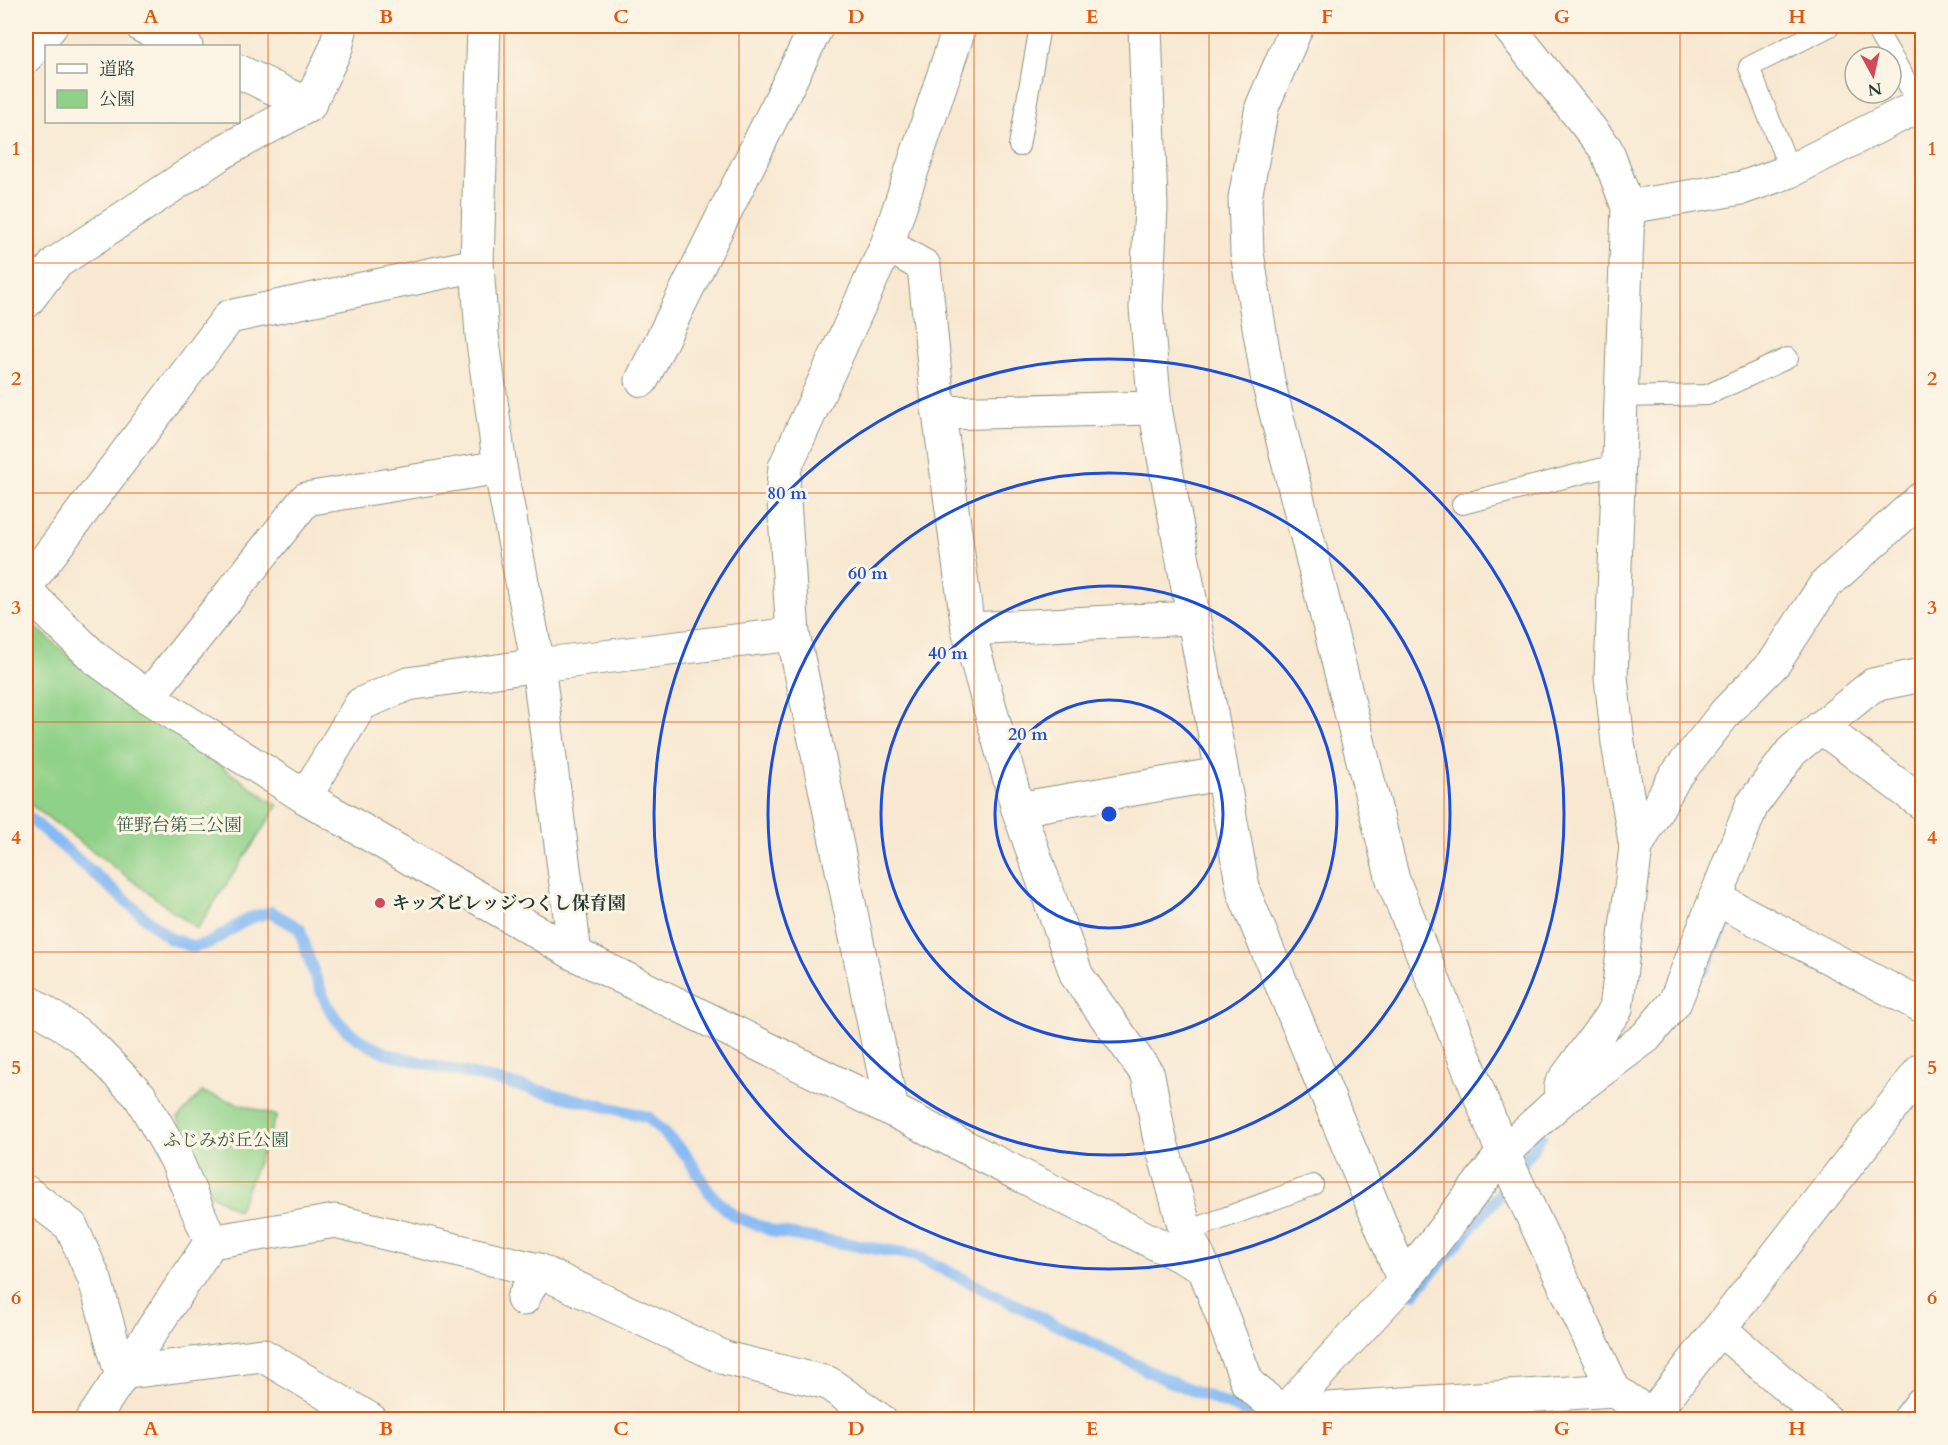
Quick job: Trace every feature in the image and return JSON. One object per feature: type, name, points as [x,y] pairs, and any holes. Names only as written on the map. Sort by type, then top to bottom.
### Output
[{"type":"street","points":[[26,57],[51,26]]},
{"type":"street","points":[[142,26],[184,45]]},
{"type":"street","points":[[26,302],[56,263],[226,150],[309,105],[336,48],[341,26]]},
{"type":"street","points":[[484,26],[477,265],[482,335],[500,467],[538,665],[575,954]]},
{"type":"street","points":[[642,380],[817,26]]},
{"type":"street","points":[[892,1110],[793,634],[783,486],[785,467],[887,245],[960,26]]},
{"type":"street","points":[[1145,26],[1151,207],[1146,308],[1155,408],[1191,618],[1244,893],[1404,1281]]},
{"type":"street","points":[[1297,26],[1263,106],[1245,198],[1247,253],[1268,381],[1393,880],[1503,1153],[1614,1390],[1649,1417],[1923,1069]]},
{"type":"street","points":[[1508,26],[1606,149],[1628,207],[1611,677],[1618,743],[1636,847],[1616,1009],[1561,1085],[1560,1101]]},
{"type":"street","points":[[240,72],[309,105]]},
{"type":"street","points":[[1628,207],[1742,188],[1790,171],[1921,104]]},
{"type":"street","points":[[887,245],[924,266],[939,413],[968,629],[1018,809],[1077,976],[1148,1075],[1159,1135],[1186,1232],[1204,1268],[1248,1384],[1279,1416]]},
{"type":"street","points":[[26,586],[229,317],[477,265]]},
{"type":"street","points":[[939,413],[1155,408]]},
{"type":"street","points":[[148,697],[306,499],[500,467]]},
{"type":"street","points":[[1636,847],[1674,778],[1726,712],[1775,662],[1825,585],[1923,498]]},
{"type":"street","points":[[26,591],[94,658],[148,697],[305,797],[575,954],[892,1110],[1204,1268]]},
{"type":"street","points":[[968,629],[1191,618]]},
{"type":"street","points":[[305,797],[361,704],[408,684],[538,665],[793,634]]},
{"type":"street","points":[[1279,1416],[1404,1281],[1503,1153],[1560,1101],[1646,1037],[1675,1002],[1752,805],[1792,751],[1873,685],[1923,675]]},
{"type":"street","points":[[1821,727],[1923,803]]},
{"type":"street","points":[[1018,809],[1220,774]]},
{"type":"street","points":[[1715,898],[1923,1006]]},
{"type":"street","points":[[26,1000],[82,1037],[140,1096],[176,1160],[212,1242]]},
{"type":"street","points":[[26,1192],[71,1226],[95,1280],[122,1373]]},
{"type":"street","points":[[92,1419],[212,1242],[335,1221],[538,1270],[725,1358],[828,1383],[868,1416]]},
{"type":"street","points":[[523,1299],[538,1270]]},
{"type":"street","points":[[1720,1329],[1826,1419]]},
{"type":"street","points":[[122,1373],[262,1355],[371,1419]]},
{"type":"street","points":[[1279,1416],[1614,1390]]},
{"type":"street","points":[[1908,1419],[1923,1403]]},
{"type":"lane","points":[[1019,146],[1040,26]]},
{"type":"lane","points":[[1790,171],[1749,67],[1830,26]]},
{"type":"lane","points":[[1874,26],[1921,104]]},
{"type":"lane","points":[[1621,396],[1707,395],[1788,358]]},
{"type":"lane","points":[[1462,504],[1619,464]]},
{"type":"lane","points":[[1186,1232],[1313,1185]]},
{"type":"green space","name":"笹野台第三公園","points":[[26,618],[85,671],[278,806],[197,929],[26,801]]},
{"type":"green space","name":"ふじみが丘公園","points":[[202,1092],[277,1116],[238,1211],[212,1195],[203,1186],[178,1118]]},
{"type":"waterway","points":[[26,815],[169,938],[194,947],[211,942],[249,918],[271,912],[300,929],[319,987],[334,1016],[353,1035],[375,1048],[391,1055],[648,1117],[686,1155],[712,1196],[734,1216],[775,1232],[915,1255],[1169,1381],[1247,1412]]},
{"type":"waterway","points":[[1705,969],[1731,908]]},
{"type":"waterway","points":[[1414,1293],[1501,1193],[1541,1137]]},
{"type":"place","name":"キッズビレッジつくし保育園","points":[[380,903]]}]
